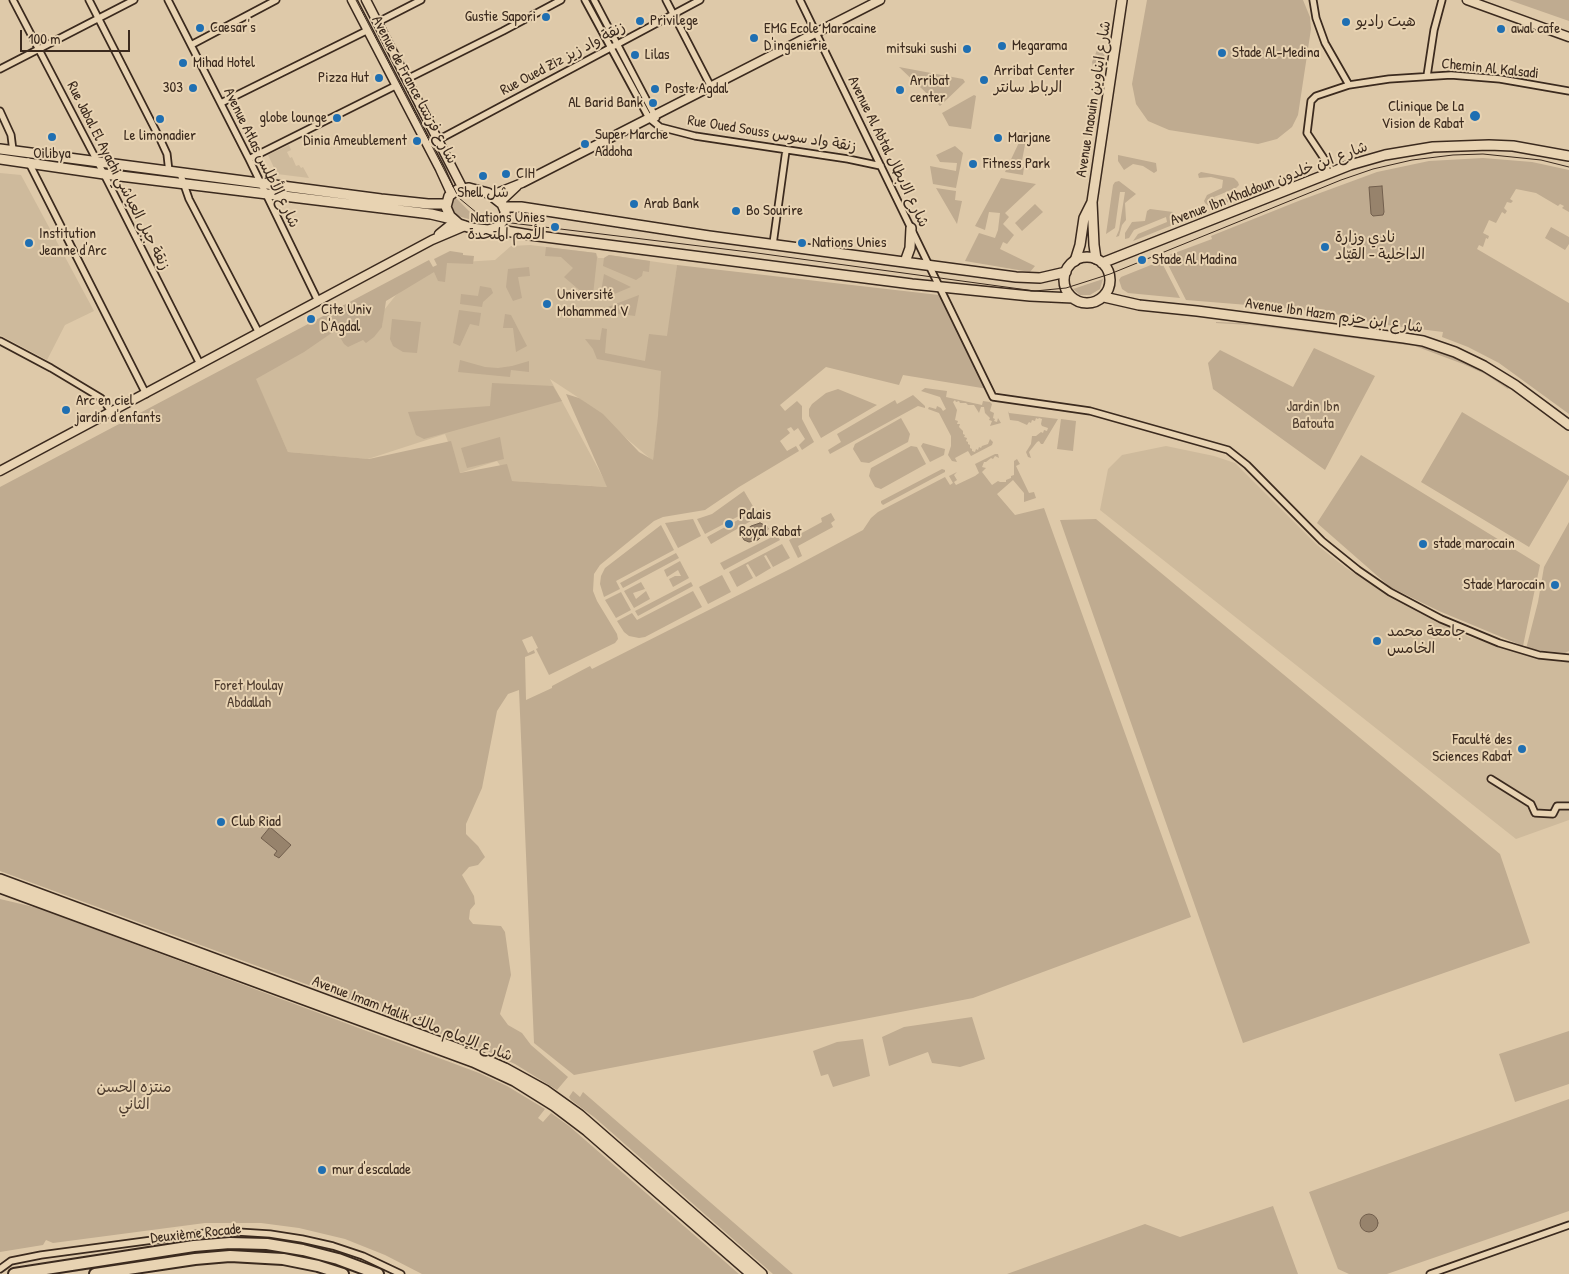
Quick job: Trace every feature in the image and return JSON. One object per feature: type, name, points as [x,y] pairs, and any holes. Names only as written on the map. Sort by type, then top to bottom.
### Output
[{"type":"highway","name":"Deuxième Rocade","points":[[14,1274],[194,1246],[248,1243],[285,1246],[312,1252],[347,1262],[378,1274]]},
{"type":"highway","name":"Deuxième Rocade","points":[[95,1274],[195,1258],[230,1256],[283,1259],[318,1266],[343,1274]]},
{"type":"main road","name":"Avenue Inaouin شارع ايناوين","points":[[1099,261],[1094,246],[1092,202],[1122,0]]},
{"type":"main road","name":"Avenue Ibn Khaldoun شارع ابن خلدون","points":[[1099,261],[1333,172],[1394,153],[1418,148],[1453,145],[1513,146],[1569,156]]},
{"type":"main road","points":[[0,149],[381,199],[446,204]]},
{"type":"main road","points":[[0,159],[104,174],[431,214],[483,230],[494,229],[940,287],[1030,296],[1073,298],[1086,303],[1096,302],[1104,297],[1109,288],[1108,270],[1099,261],[1084,258],[1075,261],[1066,272],[1064,280],[1066,288],[1073,298]]},
{"type":"main road","points":[[454,220],[447,210],[446,204],[451,193],[463,189],[475,189],[492,195],[502,205],[504,220],[501,225],[494,229]]},
{"type":"main road","name":"Avenue Inaouin شارع ايناوين","points":[[1075,261],[1080,245],[1084,218],[1092,202]]},
{"type":"main road","points":[[502,205],[709,236],[1025,278],[1052,276],[1066,272]]},
{"type":"main road","points":[[905,262],[911,244],[911,228]]},
{"type":"main road","name":"Avenue Ibn Hazm شارع ابن حزم","points":[[1104,297],[1133,304],[1423,341],[1455,352],[1484,366],[1569,425]]},
{"type":"main road","name":"Avenue Imam Malik شارع الإمام مالك","points":[[0,879],[478,1056],[505,1068],[545,1090],[580,1116],[762,1274]]},
{"type":"main road","name":"Avenue Imam Malik شارع الإمام مالك","points":[[2,889],[473,1062],[514,1081],[554,1106],[581,1126],[751,1274]]},
{"type":"street","name":"Rue Jabal El Ayachi زنقة جبل العياشي","points":[[13,0],[82,131],[200,364]]},
{"type":"street","points":[[89,0],[161,141],[167,154],[169,172]]},
{"type":"street","points":[[0,69],[134,0]]},
{"type":"street","name":"Avenue Atlas شارع الأطلس","points":[[168,0],[249,159],[318,301]]},
{"type":"street","points":[[191,45],[276,0]]},
{"type":"street","name":"Avenue de France شارع فرنسا","points":[[352,0],[449,185],[451,193]]},
{"type":"street","name":"Avenue de France شارع فرنسا","points":[[366,0],[463,189]]},
{"type":"street","points":[[378,22],[421,0]]},
{"type":"street","points":[[407,79],[561,0]]},
{"type":"street","points":[[585,0],[610,48],[652,116]]},
{"type":"street","points":[[594,0],[652,116]]},
{"type":"street","points":[[666,0],[710,85]]},
{"type":"street","name":"Rue Oued Ziz زنقة واد زيز","points":[[438,140],[700,0]]},
{"type":"street","name":"Avenue Al Abtal شارع الابطال","points":[[800,0],[993,397],[1090,411],[1228,450],[1247,465],[1322,541],[1358,570],[1390,592],[1441,619],[1506,646],[1539,656],[1569,658]]},
{"type":"street","points":[[492,195],[518,185],[710,85],[880,0]]},
{"type":"street","points":[[1313,0],[1316,18],[1325,43],[1349,85]]},
{"type":"street","points":[[1427,76],[1434,30],[1442,0]]},
{"type":"street","points":[[1467,0],[1569,36]]},
{"type":"street","points":[[220,103],[368,30]]},
{"type":"street","name":"Chemin Al Kalsadi","points":[[1333,172],[1307,133],[1311,101],[1316,96],[1349,85],[1427,76],[1469,76],[1569,91]]},
{"type":"street","points":[[249,159],[397,85]]},
{"type":"street","points":[[0,111],[11,135],[13,151]]},
{"type":"street","name":"Rue Oued Souss زنقة واد سوس","points":[[652,116],[660,126],[695,136],[867,162],[881,166]]},
{"type":"street","points":[[773,244],[786,150]]},
{"type":"street","points":[[27,153],[28,164],[146,394]]},
{"type":"street","points":[[180,173],[189,199],[259,333]]},
{"type":"street","points":[[502,205],[518,185]]},
{"type":"street","points":[[432,240],[454,220]]},
{"type":"street","points":[[1,469],[146,394],[432,240],[465,226]]},
{"type":"street","points":[[0,341],[51,368],[101,398],[112,412]]},
{"type":"street","points":[[1491,779],[1531,804],[1535,814],[1553,814],[1558,806],[1569,806]]},
{"type":"street","points":[[1430,1274],[1569,1225]]},
{"type":"street","points":[[0,1269],[11,1261],[42,1255],[205,1234],[238,1232],[286,1236],[333,1246],[363,1256],[401,1274]]},
{"type":"shaded area","points":[[289,145],[291,150],[287,152],[290,158],[292,157],[296,166],[303,167],[309,178],[277,174],[268,155]]},
{"type":"shaded area","name":"Institution Jeanne d'Arc","points":[[0,173],[21,175],[94,311],[65,325],[47,360],[0,335]]},
{"type":"shaded area","points":[[1382,186],[1384,212],[1383,215],[1373,216],[1371,214],[1369,187]]},
{"type":"shaded area","points":[[530,245],[596,253],[598,258],[604,258],[609,255],[677,265],[653,461],[579,398],[550,379],[608,487],[511,481],[497,461],[460,473],[445,434],[368,459],[288,452],[255,379],[348,323],[382,327],[384,310],[396,295],[433,267],[447,263],[495,260],[511,246]]},
{"type":"shaded area","name":"جامعة محمد الخامس","points":[[1166,446],[1214,456],[1235,463],[1317,545],[1346,568],[1400,602],[1469,637],[1562,662],[1569,662],[1569,820],[1516,839],[1100,510],[1108,469],[1122,455]]},
{"type":"shaded area","points":[[760,523],[767,526],[768,529],[765,533],[758,540],[749,542],[744,540],[742,536],[744,532],[751,526]]},
{"type":"shaded area","points":[[270,827],[291,845],[279,858],[274,855],[277,851],[261,838]]},
{"type":"shaded area","points":[[1365,1214],[1373,1214],[1378,1219],[1376,1230],[1365,1232],[1360,1227],[1360,1219]]},
{"type":"green space","name":"Stade Al-Medina","points":[[1147,0],[1303,0],[1310,17],[1311,29],[1298,115],[1292,127],[1277,139],[1258,144],[1169,130],[1148,121],[1136,104],[1132,84]]},
{"type":"green space","points":[[1509,0],[1569,0],[1569,21]]},
{"type":"green space","points":[[1098,48],[1105,51],[1099,95],[1096,89],[1099,85],[1096,68],[1092,62]]},
{"type":"green space","points":[[899,67],[963,79],[965,82],[940,106]]},
{"type":"green space","points":[[974,95],[976,96],[971,129],[949,126],[942,113]]},
{"type":"green space","points":[[1024,132],[1027,134],[1021,166],[1024,167],[1023,175],[1005,172]]},
{"type":"green space","points":[[955,146],[963,153],[956,188],[933,184],[930,166],[956,171],[957,163],[940,162],[936,155]]},
{"type":"green space","points":[[1118,155],[1156,163],[1157,171],[1154,173],[1143,166],[1133,164],[1124,170],[1118,161]]},
{"type":"green space","name":"نادي وزارة الداخلية - القيّاد","points":[[1483,158],[1532,162],[1569,170],[1569,212],[1562,208],[1564,206],[1560,204],[1558,206],[1536,193],[1516,189],[1510,199],[1513,201],[1511,203],[1507,202],[1504,208],[1507,211],[1505,214],[1502,212],[1496,223],[1489,220],[1483,233],[1489,236],[1488,239],[1486,238],[1483,247],[1479,245],[1477,249],[1569,303],[1569,414],[1499,363],[1468,347],[1442,337],[1443,332],[1371,323],[1366,321],[1365,318],[1285,308],[1186,300],[1164,257],[1212,239],[1211,236],[1301,200],[1377,172],[1429,161]]},
{"type":"green space","points":[[1201,172],[1234,178],[1238,182],[1239,185],[1236,188],[1214,197],[1216,202],[1239,193],[1247,194],[1212,209],[1204,201],[1207,195],[1222,188],[1223,180],[1211,177],[1199,178],[1198,174]]},
{"type":"green space","points":[[1001,178],[1036,184],[1005,213],[1009,217],[1003,224],[1014,235],[1007,244],[1003,242],[1000,249],[1035,266],[1030,272],[965,261],[979,233],[995,238],[1000,213],[989,212],[985,230],[975,226]]},
{"type":"green space","points":[[1119,181],[1136,194],[1125,203],[1126,220],[1122,225],[1119,236],[1116,237],[1119,230],[1125,192],[1120,192],[1115,228],[1106,234],[1113,185]]},
{"type":"green space","points":[[936,188],[956,191],[955,200],[962,201],[957,224]]},
{"type":"green space","points":[[455,197],[470,212],[488,221],[479,222],[458,216],[452,208],[452,201]]},
{"type":"green space","points":[[1035,204],[1043,212],[1022,231],[1015,223]]},
{"type":"green space","points":[[1150,209],[1173,212],[1175,224],[1133,241],[1138,234],[1167,222],[1166,217],[1134,230],[1129,238],[1125,239],[1125,233],[1132,222],[1145,221],[1147,211]]},
{"type":"green space","points":[[1551,227],[1569,237],[1569,244],[1565,250],[1545,238]]},
{"type":"green space","points":[[546,247],[596,253],[593,295],[588,297],[564,277],[573,268],[561,257],[545,256]]},
{"type":"green space","name":"Foret Moulay Abdallah","points":[[450,251],[474,256],[473,264],[447,263],[445,282],[438,281],[434,272],[386,301],[382,327],[366,343],[363,340],[348,347],[344,344],[336,330],[304,352],[256,379],[288,452],[369,459],[451,441],[460,473],[507,464],[512,481],[607,487],[566,394],[579,398],[603,414],[639,452],[653,460],[661,371],[597,359],[593,349],[585,339],[600,340],[602,328],[607,329],[605,353],[645,361],[649,334],[667,336],[677,265],[939,295],[988,389],[903,375],[899,385],[826,367],[780,405],[785,411],[797,401],[802,406],[802,419],[814,442],[802,450],[799,445],[805,439],[798,428],[794,431],[791,427],[787,429],[790,433],[780,441],[787,451],[796,446],[799,451],[705,510],[663,517],[654,521],[600,565],[594,574],[593,591],[617,634],[618,639],[615,643],[549,675],[536,649],[538,648],[532,636],[522,640],[528,653],[534,650],[535,653],[525,657],[526,700],[552,688],[552,686],[590,666],[592,669],[790,569],[863,530],[871,518],[878,512],[945,477],[950,485],[953,483],[949,476],[957,472],[954,475],[957,480],[954,482],[956,485],[975,476],[979,473],[975,464],[995,454],[998,454],[999,458],[995,456],[993,459],[991,458],[984,462],[982,467],[986,468],[982,472],[992,485],[998,481],[1006,482],[1006,480],[1014,475],[1014,461],[1017,459],[1020,464],[1016,466],[1029,493],[1034,492],[1036,498],[1024,502],[1024,493],[1013,480],[997,494],[1015,515],[1044,508],[1191,917],[973,998],[574,1075],[534,1043],[519,690],[508,694],[497,711],[482,788],[466,824],[466,834],[478,846],[485,857],[478,865],[469,867],[462,875],[474,896],[475,904],[470,910],[469,919],[473,924],[501,926],[505,932],[511,975],[500,1014],[508,1025],[522,1033],[531,1045],[568,1077],[557,1090],[515,1064],[482,1049],[0,871],[0,487],[429,260],[433,267],[437,265],[434,259]]},
{"type":"green space","points":[[609,255],[650,261],[649,272],[643,271],[642,276],[636,280],[603,266],[604,258]]},
{"type":"green space","points":[[1161,261],[1180,298],[1128,293],[1122,289],[1119,280],[1121,277]]},
{"type":"green space","points":[[529,267],[530,276],[518,277],[522,298],[513,301],[506,287],[508,269]]},
{"type":"green space","points":[[604,274],[631,287],[605,298],[600,298]]},
{"type":"green space","points":[[1103,279],[1100,289],[1090,295],[1080,295],[1073,289]]},
{"type":"green space","points":[[480,286],[491,288],[493,293],[483,302],[482,307],[460,304],[461,294],[478,296]]},
{"type":"green space","points":[[639,295],[635,316],[604,312],[605,308]]},
{"type":"green space","points":[[459,310],[481,313],[479,326],[470,324],[460,346],[453,343]]},
{"type":"green space","points":[[505,314],[511,315],[527,346],[516,352],[513,328],[503,328]]},
{"type":"green space","points":[[392,319],[421,322],[417,353],[403,352],[393,346],[390,339]]},
{"type":"green space","points":[[1216,322],[1383,340],[1422,347],[1443,353],[1473,366],[1509,388],[1463,364],[1415,346]]},
{"type":"green space","name":"Jardin Ibn Batouta","points":[[1314,348],[1375,376],[1325,470],[1213,389],[1208,363],[1220,350],[1293,387]]},
{"type":"green space","points":[[460,360],[485,367],[498,368],[529,361],[529,372],[511,370],[510,377],[458,372]]},
{"type":"green space","points":[[492,383],[553,386],[562,401],[424,439],[416,435],[408,412],[490,406]]},
{"type":"green space","points":[[925,388],[947,391],[946,397],[982,405],[983,401],[990,402],[992,404],[990,411],[994,413],[994,421],[997,422],[998,418],[1001,423],[990,426],[992,421],[989,420],[990,418],[985,413],[984,407],[981,407],[979,413],[974,405],[956,402],[955,400],[953,402],[957,410],[955,420],[958,421],[957,424],[960,424],[959,427],[965,435],[964,437],[967,438],[966,441],[972,451],[975,452],[979,447],[981,448],[988,444],[990,439],[993,442],[992,445],[971,456],[968,451],[955,458],[957,462],[952,461],[948,455],[951,446],[951,436],[939,413],[928,409],[929,407],[936,409],[937,406],[943,411],[946,409],[940,397],[921,391]]},
{"type":"green space","points":[[838,389],[877,405],[821,438],[809,416],[809,409],[812,404],[826,393]]},
{"type":"green space","points":[[913,395],[925,408],[918,406],[830,454],[828,450],[841,442],[837,434],[895,400],[897,404]]},
{"type":"green space","points":[[1008,411],[1009,413],[1058,419],[1043,444],[1039,441],[1037,442],[1029,452],[1031,458],[1028,457],[1026,452],[1031,444],[1032,436],[1043,433],[1044,430],[1047,431],[1048,428],[1042,426],[1042,419],[1039,418],[1036,418],[1035,421],[1032,420],[1027,425],[1010,420]]},
{"type":"green space","points":[[1462,412],[1569,476],[1529,547],[1421,482]]},
{"type":"green space","points":[[901,418],[910,434],[908,442],[869,463],[861,462],[853,449],[855,444]]},
{"type":"green space","points":[[1061,419],[1076,421],[1073,451],[1057,449]]},
{"type":"green space","points":[[500,437],[504,459],[467,468],[461,448]]},
{"type":"green space","points":[[923,443],[945,449],[944,455],[930,462],[921,446]]},
{"type":"green space","points":[[911,446],[917,447],[926,464],[881,489],[875,487],[869,476],[871,468]]},
{"type":"green space","name":"stade marocain","points":[[1361,455],[1540,565],[1523,646],[1439,611],[1390,587],[1317,523]]},
{"type":"green space","points":[[942,469],[945,472],[883,505],[881,503],[881,501]]},
{"type":"green space","points":[[744,491],[754,508],[705,534],[697,519],[712,514]]},
{"type":"green space","points":[[756,510],[760,512],[764,510],[768,517],[765,518],[763,514],[711,544],[707,537]]},
{"type":"green space","points":[[831,513],[835,520],[831,523],[833,527],[798,546],[802,556],[798,558],[789,540],[822,522],[821,518]]},
{"type":"green space","points":[[693,519],[701,536],[678,548],[665,523]]},
{"type":"green space","points":[[1096,519],[1500,854],[1530,943],[1243,1043],[1060,520]]},
{"type":"green space","name":"Stade Marocain","points":[[1569,522],[1569,651],[1565,653],[1526,649],[1538,602],[1544,567]]},
{"type":"green space","points":[[661,525],[674,550],[616,581],[620,589],[604,597],[600,584],[605,568]]},
{"type":"green space","points":[[775,531],[780,540],[724,570],[720,563],[774,536],[773,532]]},
{"type":"green space","points":[[782,544],[790,558],[773,567],[766,555],[764,556],[771,568],[756,577],[748,564],[746,565],[753,578],[737,587],[729,572]]},
{"type":"green space","points":[[676,553],[679,558],[623,588],[620,583]]},
{"type":"green space","points":[[680,561],[689,578],[673,587],[669,579],[681,576],[678,570],[667,577],[664,570]]},
{"type":"green space","points":[[722,575],[731,592],[708,604],[699,587]]},
{"type":"green space","points":[[641,582],[645,589],[633,593],[636,599],[646,591],[650,599],[634,608],[624,591]]},
{"type":"green space","points":[[691,582],[693,586],[638,616],[635,611]]},
{"type":"green space","points":[[693,591],[702,607],[645,637],[629,636],[617,621],[632,613],[637,620]]},
{"type":"green space","points":[[621,592],[631,610],[616,618],[605,600]]},
{"type":"green space","name":"منتزه الحسن الثاني","points":[[0,899],[38,908],[479,1073],[507,1086],[545,1109],[538,1118],[543,1122],[551,1113],[569,1126],[739,1274],[422,1274],[385,1255],[345,1239],[299,1228],[261,1223],[205,1223],[53,1243],[46,1240],[43,1245],[0,1252]]},
{"type":"green space","points":[[972,1017],[985,1059],[960,1067],[932,1063],[928,1052],[889,1066],[882,1037],[904,1027]]},
{"type":"green space","points":[[1569,1031],[1569,1084],[1515,1102],[1499,1054]]},
{"type":"green space","points":[[863,1039],[870,1076],[833,1087],[828,1074],[821,1076],[813,1051],[837,1042]]},
{"type":"green space","points":[[573,1091],[580,1097],[583,1092],[793,1274],[773,1274],[594,1117],[571,1100],[569,1097]]},
{"type":"green space","points":[[1569,1099],[1569,1211],[1387,1274],[1349,1274],[1338,1269],[1309,1192]]},
{"type":"green space","points":[[1273,1206],[1298,1274],[1007,1274],[1145,1224],[1180,1237]]},
{"type":"green space","points":[[244,1249],[274,1251],[303,1256],[365,1274],[288,1255],[259,1251],[229,1251],[199,1253],[60,1274],[47,1274],[199,1251]]},
{"type":"tram line","points":[[356,0],[459,198],[484,217],[503,222],[757,253],[1035,291],[1066,288],[1110,274],[1341,180],[1373,169],[1412,160],[1453,155],[1483,154],[1541,160],[1569,167]]},
{"type":"place","name":"Gustie Sapori","points":[[546,17]]},
{"type":"place","name":"Privilege","points":[[640,21]]},
{"type":"place","name":"هيت راديو","points":[[1346,22]]},
{"type":"place","name":"Caesar's","points":[[200,28]]},
{"type":"place","name":"awal cafe","points":[[1501,29]]},
{"type":"place","name":"EMG Ecole Marocaine D'ingenierie","points":[[754,38]]},
{"type":"place","name":"Megarama","points":[[1002,46]]},
{"type":"place","name":"mitsuki sushi","points":[[967,49]]},
{"type":"place","name":"Stade Al-Medina","points":[[1222,53]]},
{"type":"place","name":"Lilas","points":[[635,55]]},
{"type":"place","name":"Mihad Hotel","points":[[183,63]]},
{"type":"place","name":"Pizza Hut","points":[[379,78]]},
{"type":"place","name":"Arribat Center الرباط سانتر","points":[[984,80]]},
{"type":"place","name":"303","points":[[193,88]]},
{"type":"place","name":"Poste Agdal","points":[[655,89]]},
{"type":"place","name":"Arribat center","points":[[900,90]]},
{"type":"place","name":"AL Barid Bank","points":[[653,103]]},
{"type":"place","name":"Clinique De La Vision de Rabat","points":[[1475,116]]},
{"type":"place","name":"globe lounge","points":[[337,118]]},
{"type":"place","name":"Le limonadier","points":[[160,119]]},
{"type":"place","name":"Oilibya","points":[[52,137]]},
{"type":"place","name":"Marjane","points":[[998,138]]},
{"type":"place","name":"Dinia Ameublement","points":[[417,141]]},
{"type":"place","name":"Super Marche Addoha","points":[[585,144]]},
{"type":"place","name":"Fitness Park","points":[[973,164]]},
{"type":"place","name":"CIH","points":[[506,174]]},
{"type":"place","name":"Shell شل","points":[[483,176]]},
{"type":"place","name":"Arab Bank","points":[[634,204]]},
{"type":"place","name":"Bo Sourire","points":[[736,211]]},
{"type":"place","name":"Nations Unies الأمم المتحدة","points":[[555,227]]},
{"type":"place","name":"Institution Jeanne d'Arc","points":[[29,243]]},
{"type":"place","name":"Nations Unies","points":[[802,243]]},
{"type":"place","name":"نادي وزارة الداخلية - القيّاد","points":[[1325,247]]},
{"type":"place","name":"Stade Al Madina","points":[[1142,260]]},
{"type":"place","name":"Université Mohammed V","points":[[547,304]]},
{"type":"place","name":"Cite Univ D'Agdal","points":[[311,319]]},
{"type":"place","name":"Arc en ciel jardin d'enfants","points":[[66,410]]},
{"type":"place","name":"Palais Royal Rabat","points":[[729,524]]},
{"type":"place","name":"stade marocain","points":[[1423,544]]},
{"type":"place","name":"Stade Marocain","points":[[1555,585]]},
{"type":"place","name":"جامعة محمد الخامس","points":[[1377,641]]},
{"type":"place","name":"Faculté des Sciences Rabat","points":[[1522,749]]},
{"type":"place","name":"Club Riad","points":[[221,822]]},
{"type":"place","name":"mur d'escalade","points":[[322,1170]]}]
